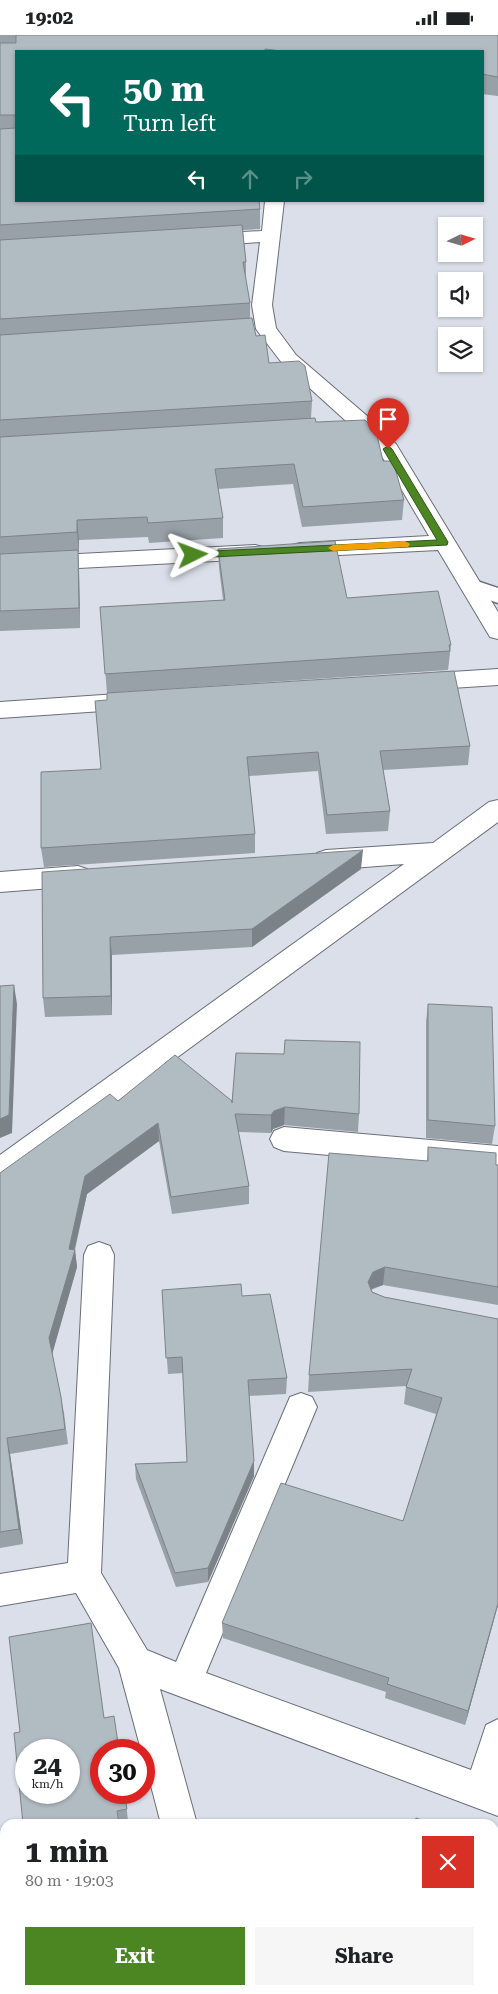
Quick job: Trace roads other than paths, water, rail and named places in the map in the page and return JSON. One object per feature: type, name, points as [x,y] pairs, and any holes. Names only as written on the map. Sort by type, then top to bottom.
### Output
[{"type":"street","points":[[275,202],[262,305],[256,329],[365,426],[388,449],[498,631]]},
{"type":"street","points":[[193,241],[270,237]]},
{"type":"street","points":[[336,427],[365,426]]},
{"type":"street","points":[[0,565],[444,542]]},
{"type":"street","points":[[398,684],[498,677]]},
{"type":"street","points":[[0,710],[149,700]]},
{"type":"street","points":[[0,1171],[498,809]]},
{"type":"street","points":[[302,861],[439,852]]},
{"type":"street","points":[[0,882],[98,875]]},
{"type":"street","points":[[284,1139],[498,1158]]},
{"type":"street","points":[[99,1255],[84,1576],[135,1662],[177,1819]]},
{"type":"street","points":[[184,1682],[301,1407]]},
{"type":"street","points":[[0,1590],[84,1576]]},
{"type":"street","points":[[135,1662],[184,1682],[490,1795],[498,1737]]},
{"type":"lane","points":[[471,586],[498,596]]}]
